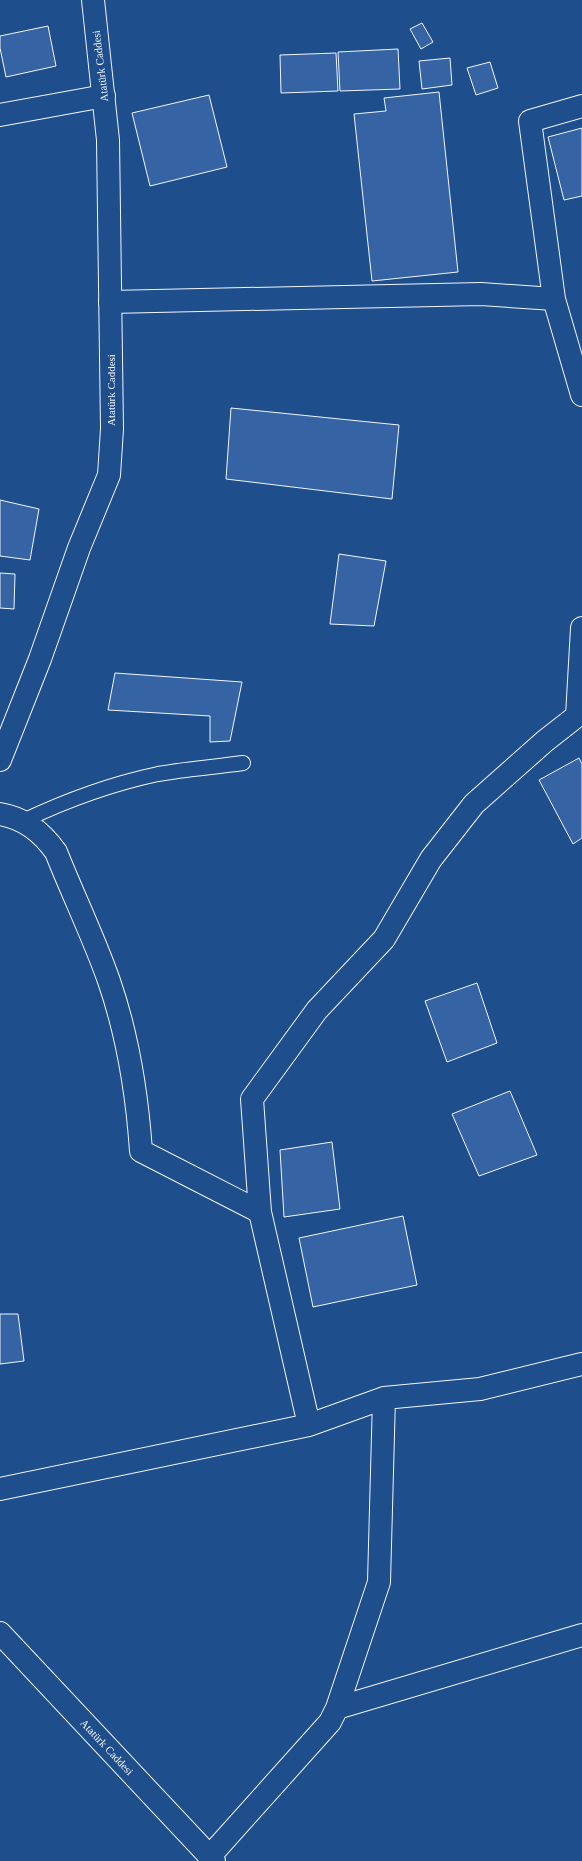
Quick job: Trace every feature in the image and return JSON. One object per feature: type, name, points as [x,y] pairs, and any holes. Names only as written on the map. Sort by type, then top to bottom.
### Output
[{"type":"street","name":"Atatürk Caddesi","points":[[0,760],[40,659],[79,548],[109,475],[112,429],[108,140],[93,0]]},
{"type":"street","points":[[0,115],[104,96]]},
{"type":"street","points":[[582,106],[530,121],[554,299],[582,395]]},
{"type":"street","points":[[110,302],[481,294],[554,299]]},
{"type":"street","points":[[309,1425],[260,1212],[252,1099],[317,1010],[384,939],[431,859],[474,804],[580,708],[582,628]]},
{"type":"street","points":[[0,814],[23,821],[36,829],[56,852],[109,981],[120,1018],[133,1074],[139,1112],[141,1151],[260,1212]]},
{"type":"street","points":[[0,1489],[309,1425],[384,1398],[480,1389],[582,1364]]},
{"type":"street","points":[[212,1859],[330,1722],[337,1708],[378,1582],[384,1398]]},
{"type":"street","name":"Atatürk Caddesi","points":[[0,1633],[212,1859]]},
{"type":"street","points":[[337,1708],[582,1635]]},
{"type":"lane","points":[[23,821],[81,795],[120,783],[159,774],[243,764]]},
{"type":"building","points":[[422,23],[433,42],[421,49],[410,29]]},
{"type":"building","points":[[48,26],[56,66],[6,77],[0,48],[0,36]]},
{"type":"building","points":[[398,49],[400,89],[340,91],[338,52]]},
{"type":"building","points":[[336,53],[338,91],[281,93],[280,55]]},
{"type":"building","points":[[450,58],[452,85],[422,89],[419,61]]},
{"type":"building","points":[[490,62],[498,88],[476,95],[467,68]]},
{"type":"building","points":[[439,92],[458,272],[372,281],[354,114],[386,111],[384,98]]},
{"type":"building","points":[[209,95],[227,167],[150,186],[132,113]]},
{"type":"building","points":[[582,128],[582,196],[564,200],[548,137]]},
{"type":"building","points":[[231,408],[399,425],[392,499],[226,479]]},
{"type":"building","points":[[0,500],[39,509],[30,560],[0,556]]},
{"type":"building","points":[[339,554],[386,561],[374,626],[330,624]]},
{"type":"building","points":[[0,573],[15,574],[14,609],[0,608]]},
{"type":"building","points":[[115,673],[242,682],[230,741],[210,742],[210,716],[108,710]]},
{"type":"building","points":[[579,758],[582,764],[582,838],[573,844],[539,780]]},
{"type":"building","points":[[477,983],[497,1043],[447,1062],[425,1001]]},
{"type":"building","points":[[510,1091],[537,1155],[479,1176],[452,1114]]},
{"type":"building","points":[[332,1142],[340,1209],[284,1217],[280,1150]]},
{"type":"building","points":[[403,1216],[417,1285],[313,1307],[299,1238]]},
{"type":"building","points":[[0,1314],[18,1314],[24,1361],[0,1364]]}]
